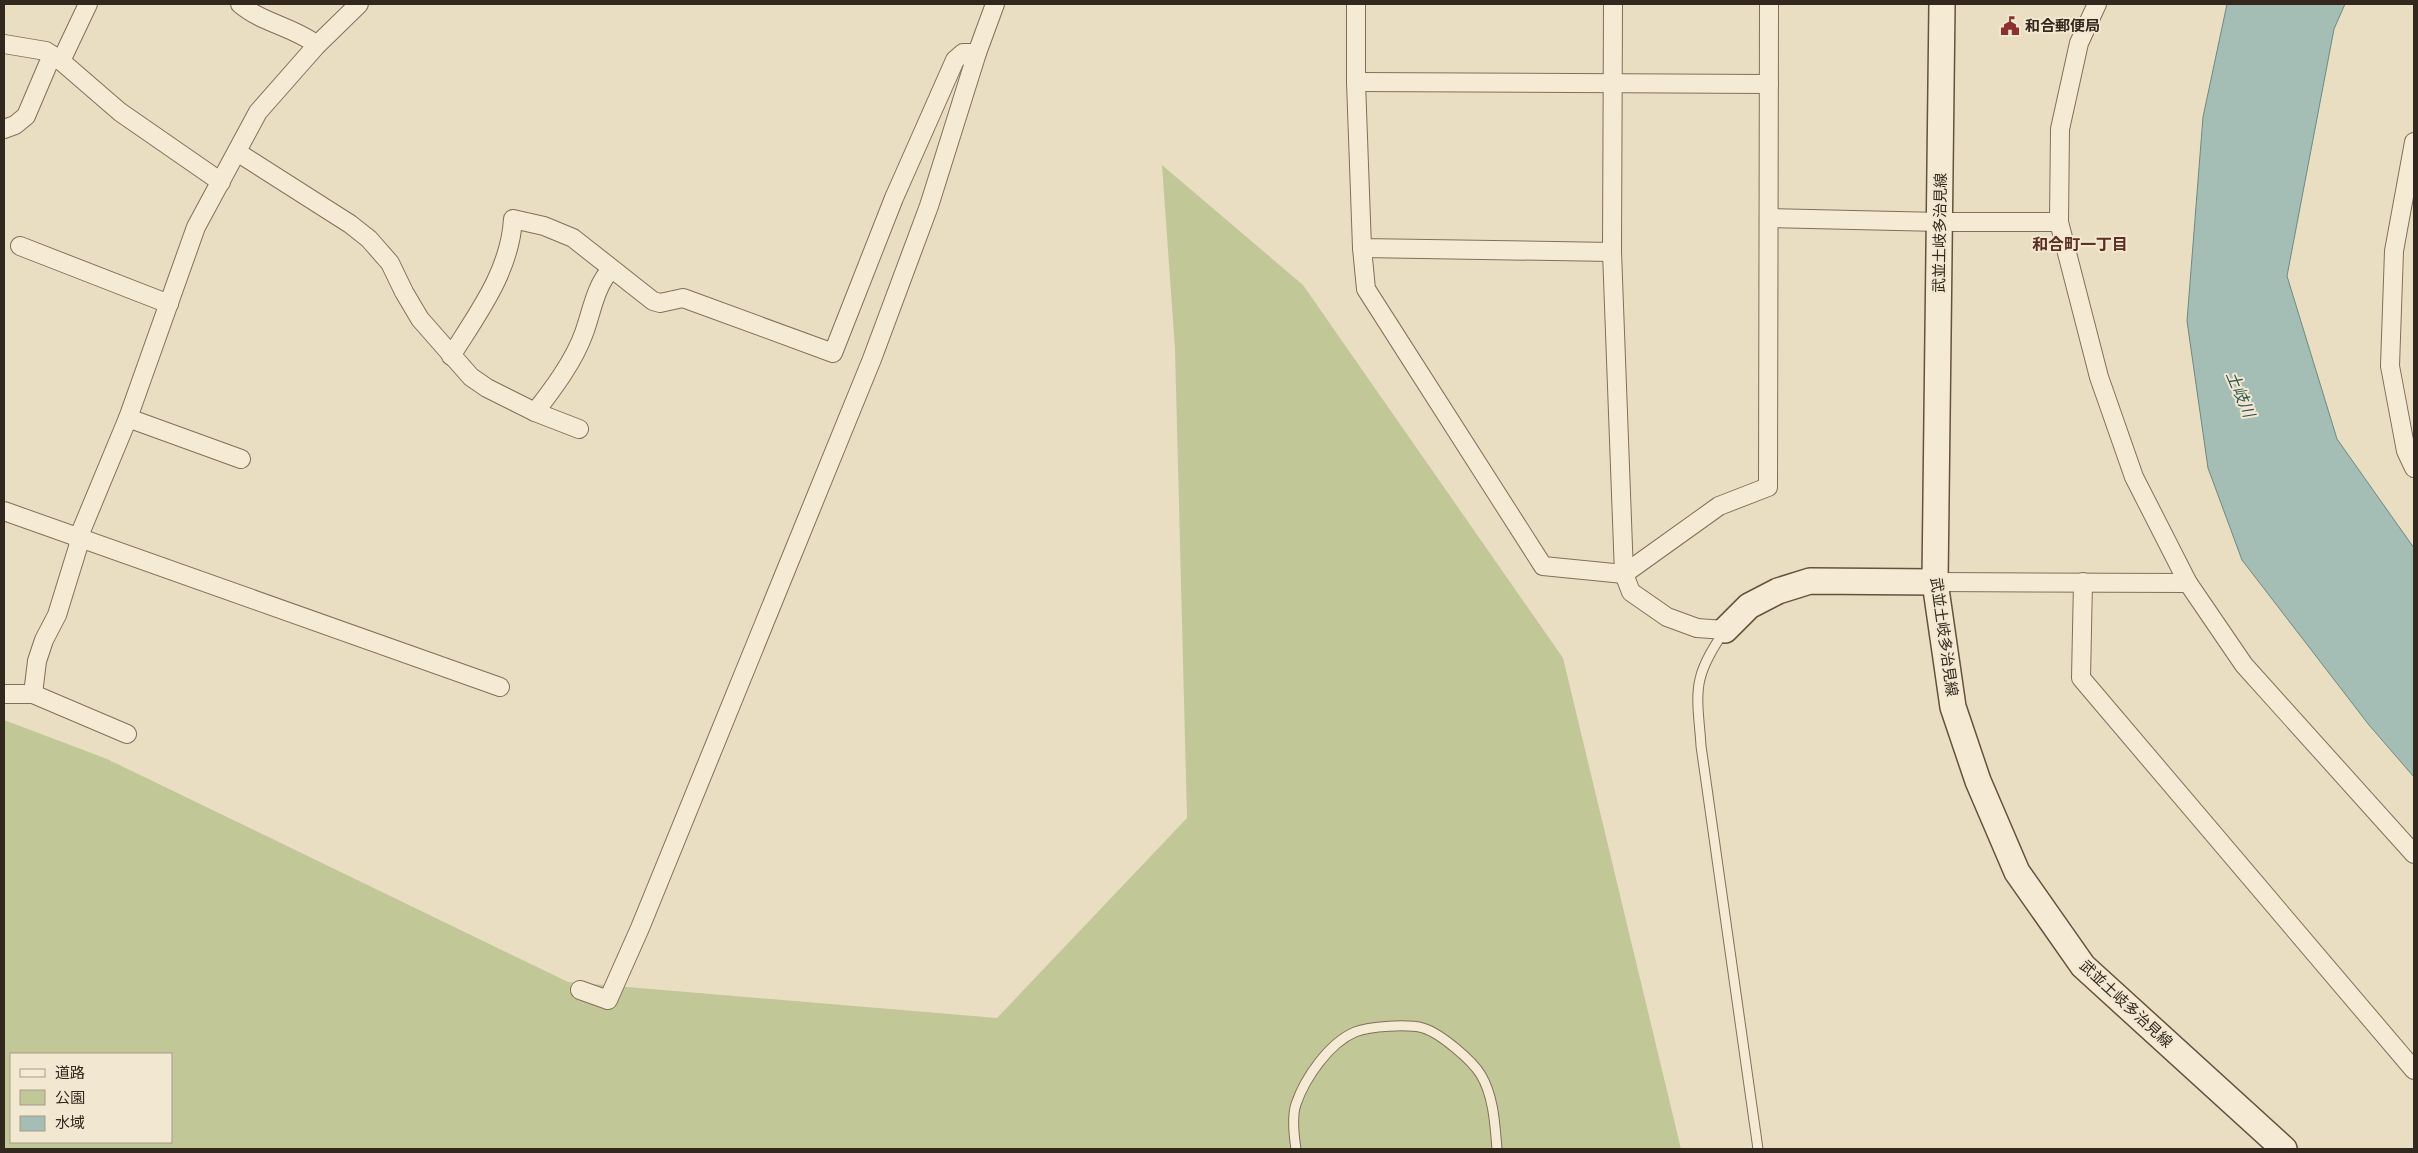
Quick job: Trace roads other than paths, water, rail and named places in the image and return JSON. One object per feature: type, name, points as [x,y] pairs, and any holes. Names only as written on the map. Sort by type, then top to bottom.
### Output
[{"type":"main road","name":"武並土岐多治見線","points":[[1942,4],[1935,582],[1953,707],[1978,781],[2017,872],[2083,966],[2284,1149]]},
{"type":"main road","points":[[1725,630],[1749,606],[1778,591],[1810,581],[1935,582]]},
{"type":"street","points":[[4,129],[15,125],[26,116],[88,4]]},
{"type":"street","points":[[240,4],[264,18],[308,38],[317,45]]},
{"type":"street","points":[[33,694],[37,661],[44,640],[57,615],[80,536],[128,418],[196,227],[258,112],[317,45],[359,4]]},
{"type":"street","points":[[580,990],[608,1000],[640,928],[872,360],[929,206],[976,53],[994,4]]},
{"type":"street","points":[[1356,4],[1356,82],[1362,248],[1366,290],[1543,566],[1624,574],[1719,506],[1768,487],[1769,4]]},
{"type":"street","points":[[1613,4],[1612,252],[1624,574],[1631,592],[1667,617],[1697,628],[1725,630]]},
{"type":"street","points":[[2097,4],[2079,43],[2060,129],[2059,222],[2099,377],[2134,478],[2188,583],[2244,665],[2414,854]]},
{"type":"street","points":[[4,44],[46,51],[57,58],[120,112],[221,182]]},
{"type":"street","points":[[451,356],[500,275],[512,240],[513,219],[562,232],[573,238],[653,301],[660,303],[683,298],[833,353],[894,198],[955,60],[963,53],[976,53]]},
{"type":"street","points":[[1356,82],[1769,84]]},
{"type":"street","points":[[2414,142],[2394,251],[2390,366],[2406,451],[2414,468]]},
{"type":"street","points":[[237,152],[350,224],[369,239],[390,263],[420,319],[471,377],[487,388],[535,412],[579,430]]},
{"type":"street","points":[[1768,218],[1940,222],[2059,222]]},
{"type":"street","points":[[20,246],[169,304]]},
{"type":"street","points":[[1362,248],[1612,252]]},
{"type":"street","points":[[535,412],[553,389],[584,335],[602,278],[611,269]]},
{"type":"street","points":[[128,418],[241,459]]},
{"type":"street","points":[[4,511],[80,536],[500,687]]},
{"type":"street","points":[[1935,582],[2188,583]]},
{"type":"street","points":[[2082,582],[2081,678],[2414,1070]]},
{"type":"street","points":[[4,694],[33,694],[127,734]]},
{"type":"lane","points":[[1725,630],[1713,649],[1700,679],[1701,746],[1758,1149]]},
{"type":"lane","points":[[1296,1149],[1296,1106],[1310,1075],[1329,1051],[1355,1032],[1387,1026],[1423,1028],[1456,1048],[1482,1076],[1493,1110],[1498,1149]]},
{"type":"water","name":"土岐川","points":[[2227,4],[2345,4],[2334,29],[2287,276],[2337,439],[2414,548],[2414,777],[2369,725],[2242,560],[2208,468],[2187,321],[2203,117]]},
{"type":"place","name":"和合郵便局","points":[[2010,26]]},
{"type":"district","name":"和合町一丁目","points":[[2080,244]]}]
